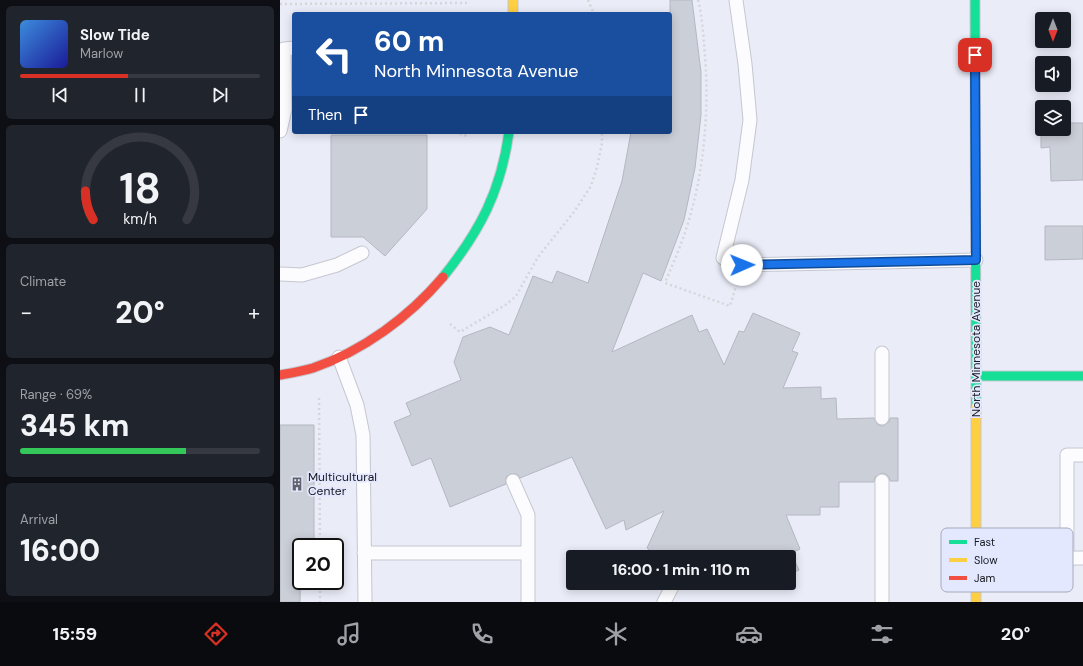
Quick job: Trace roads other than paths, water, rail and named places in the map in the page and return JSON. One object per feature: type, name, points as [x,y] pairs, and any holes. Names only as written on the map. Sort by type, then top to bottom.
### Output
[{"type":"main road","points":[[513,0],[513,12]]},
{"type":"main road","name":"North Minnesota Avenue","points":[[975,0],[976,528]]},
{"type":"main road","points":[[280,375],[312,368],[339,357],[379,335],[408,314],[434,288],[458,259],[477,229],[490,203],[502,168],[509,134]]},
{"type":"main road","points":[[976,376],[1083,376]]},
{"type":"lane","points":[[736,0],[745,64],[750,120],[742,180],[723,258],[742,265],[976,260]]},
{"type":"lane","points":[[280,131],[285,109],[284,48],[292,48]]},
{"type":"lane","points":[[280,274],[302,275],[337,265],[362,253]]},
{"type":"lane","points":[[882,353],[882,418]]},
{"type":"lane","points":[[339,357],[357,405],[363,435],[365,602]]},
{"type":"lane","points":[[1067,528],[1067,455],[1083,455]]},
{"type":"lane","points":[[513,481],[528,515],[528,602]]},
{"type":"lane","points":[[882,482],[882,602]]},
{"type":"lane","points":[[364,553],[528,553]]},
{"type":"lane","points":[[1073,559],[1083,558]]},
{"type":"lane","points":[[664,602],[670,590]]},
{"type":"place","name":"Multicultural Center","points":[[297,484]]}]
